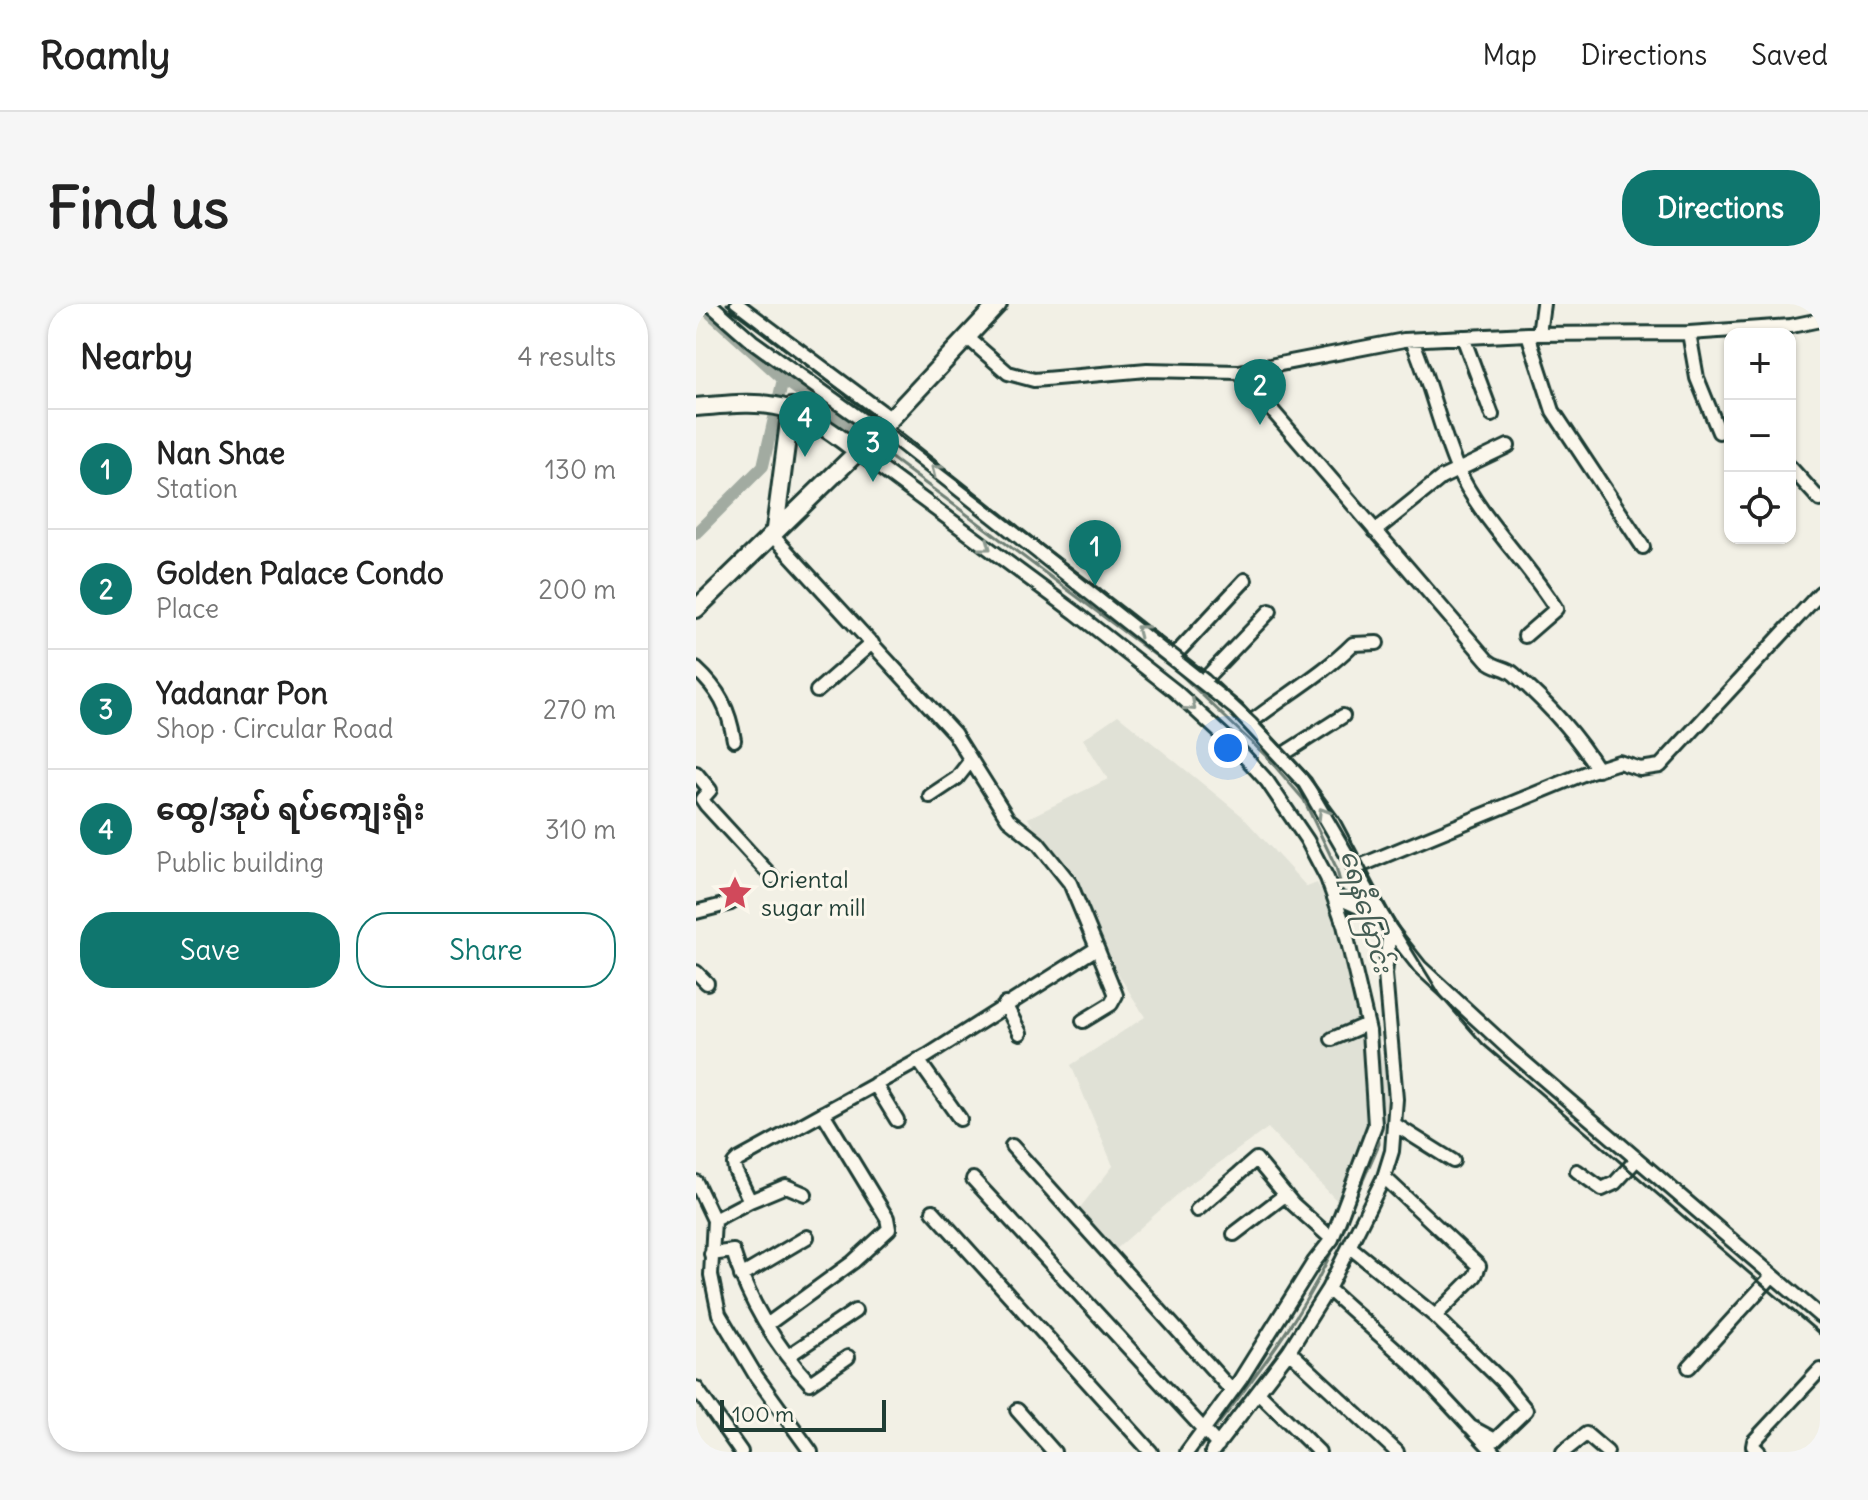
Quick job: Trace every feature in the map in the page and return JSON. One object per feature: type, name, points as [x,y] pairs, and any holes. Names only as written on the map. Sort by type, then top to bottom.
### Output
[{"type":"street","points":[[710,304],[752,341],[883,425]]},
{"type":"street","points":[[737,304],[883,425],[1204,680],[1282,755],[1305,783],[1385,922],[1411,958],[1444,991],[1820,1316]]},
{"type":"street","points":[[696,609],[883,425],[998,304]]},
{"type":"street","points":[[1543,304],[1533,334],[1553,411],[1643,547]]},
{"type":"street","points":[[968,338],[1008,373],[1034,380],[1147,370],[1239,372],[1412,340],[1533,334],[1689,333],[1791,326],[1820,320]]},
{"type":"street","points":[[1689,333],[1697,378],[1719,432]]},
{"type":"street","points":[[1463,337],[1492,415]]},
{"type":"street","points":[[1412,340],[1458,469],[1556,609],[1525,636]]},
{"type":"street","points":[[1239,372],[1487,660],[1512,672],[1541,699],[1586,750],[1598,770]]},
{"type":"street","points":[[696,407],[767,402],[788,406],[815,419],[1076,613],[1216,728],[1252,764],[1282,801],[1307,840],[1336,896],[1355,964],[1367,1024],[1375,1125],[1332,1239],[1314,1262],[1285,1316],[1187,1452]]},
{"type":"street","points":[[788,406],[773,531],[939,714],[1008,819],[1038,843],[1070,883],[1116,989],[1115,1000],[1083,1021]]},
{"type":"street","points":[[1375,531],[1425,488],[1508,446]]},
{"type":"street","points":[[1795,472],[1820,500]]},
{"type":"street","points":[[1174,656],[1245,580]]},
{"type":"street","points":[[1355,868],[1619,762],[1640,769],[1660,766],[1820,593]]},
{"type":"street","points":[[1204,680],[1270,611]]},
{"type":"street","points":[[817,691],[872,643]]},
{"type":"street","points":[[1250,723],[1299,684],[1321,674],[1353,644],[1377,643]]},
{"type":"street","points":[[696,669],[721,695],[731,716],[734,740]]},
{"type":"street","points":[[1282,755],[1343,716]]},
{"type":"street","points":[[930,796],[957,778],[971,760]]},
{"type":"street","points":[[696,773],[710,790],[702,799],[706,805],[772,877]]},
{"type":"street","points":[[1336,896],[1385,922]]},
{"type":"street","points":[[696,912],[731,903]]},
{"type":"street","points":[[973,1179],[1215,1448],[1289,1351],[1328,1289],[1384,1177],[1392,1151],[1395,1071],[1385,974],[1385,922]]},
{"type":"street","points":[[750,1201],[734,1164],[918,1060],[1097,948]]},
{"type":"street","points":[[696,972],[707,983]]},
{"type":"street","points":[[1005,1004],[1020,1033]]},
{"type":"street","points":[[1332,1039],[1367,1024]]},
{"type":"street","points":[[918,1060],[960,1119]]},
{"type":"street","points":[[875,1084],[897,1120]]},
{"type":"street","points":[[768,1324],[853,1262],[889,1229],[887,1218],[823,1113]]},
{"type":"street","points":[[1394,1124],[1453,1161]]},
{"type":"street","points":[[1012,1146],[1232,1391]]},
{"type":"street","points":[[1197,1210],[1255,1159],[1285,1195],[1332,1239]]},
{"type":"street","points":[[1577,1171],[1602,1189],[1615,1183],[1637,1159]]},
{"type":"street","points":[[1384,1177],[1479,1266],[1475,1276],[1435,1316]]},
{"type":"street","points":[[696,1182],[714,1220],[711,1254],[713,1295],[719,1314],[794,1432],[810,1451]]},
{"type":"street","points":[[714,1220],[786,1186],[805,1194]]},
{"type":"street","points":[[1234,1234],[1285,1195]]},
{"type":"street","points":[[933,1211],[1151,1452]]},
{"type":"street","points":[[741,1276],[807,1237]]},
{"type":"street","points":[[1350,1247],[1435,1316],[1503,1382],[1526,1410],[1495,1440],[1469,1426]]},
{"type":"street","points":[[711,1254],[733,1250],[741,1276],[768,1324],[811,1384],[848,1357]]},
{"type":"street","points":[[1689,1367],[1772,1276]]},
{"type":"street","points":[[1328,1289],[1411,1363],[1494,1452]]},
{"type":"street","points":[[788,1356],[855,1311]]},
{"type":"street","points":[[1285,1316],[1304,1323]]},
{"type":"street","points":[[1289,1351],[1397,1452]]},
{"type":"street","points":[[1759,1452],[1753,1446],[1754,1441],[1820,1370]]},
{"type":"street","points":[[696,1388],[741,1452]]},
{"type":"street","points":[[1258,1392],[1319,1452]]},
{"type":"street","points":[[1017,1410],[1054,1452]]},
{"type":"street","points":[[1563,1452],[1588,1434],[1607,1452]]},
{"type":"shaded area","points":[[1118,715],[1241,815],[1307,887],[1317,883],[1353,945],[1370,1020],[1395,1099],[1372,1157],[1337,1201],[1268,1128],[1187,1186],[1113,1252],[1075,1214],[1113,1166],[1071,1065],[1145,1017],[1072,900],[1028,818],[1108,779],[1083,739]]},
{"type":"waterway","name":"ရေနီမြောင်း","points":[[700,304],[783,379],[854,429]]},
{"type":"waterway","points":[[696,533],[763,466],[783,379]]},
{"type":"waterway","name":"ရေနီမြောင်း","points":[[874,445],[1179,673],[1267,757],[1304,800],[1336,867],[1344,897]]},
{"type":"waterway","name":"ရေနီမြောင်း","points":[[1346,905],[1376,1042]]},
{"type":"waterway","name":"ရေနီမြောင်း","points":[[1343,1226],[1379,1144],[1378,1129]]},
{"type":"waterway","name":"ရေနီမြောင်း","points":[[1213,1431],[1295,1318],[1335,1244]]},
{"type":"waterway","name":"ရေနီမြောင်း","points":[[1197,1452],[1208,1437]]},
{"type":"railway","points":[[727,304],[1209,675],[1256,719],[1306,773],[1339,818],[1390,914],[1440,995],[1483,1044],[1820,1334]]},
{"type":"place","name":"Golden Palace Condo","points":[[1260,425]]},
{"type":"place","name":"ထွေ/အုပ် ရပ်ကျေးရုံး","points":[[805,457]]},
{"type":"place","name":"Yadanar Pon","points":[[873,482]]},
{"type":"place","name":"Nan Shae","points":[[1095,586]]},
{"type":"place","name":"Oriental sugar mill","points":[[735,893]]}]
